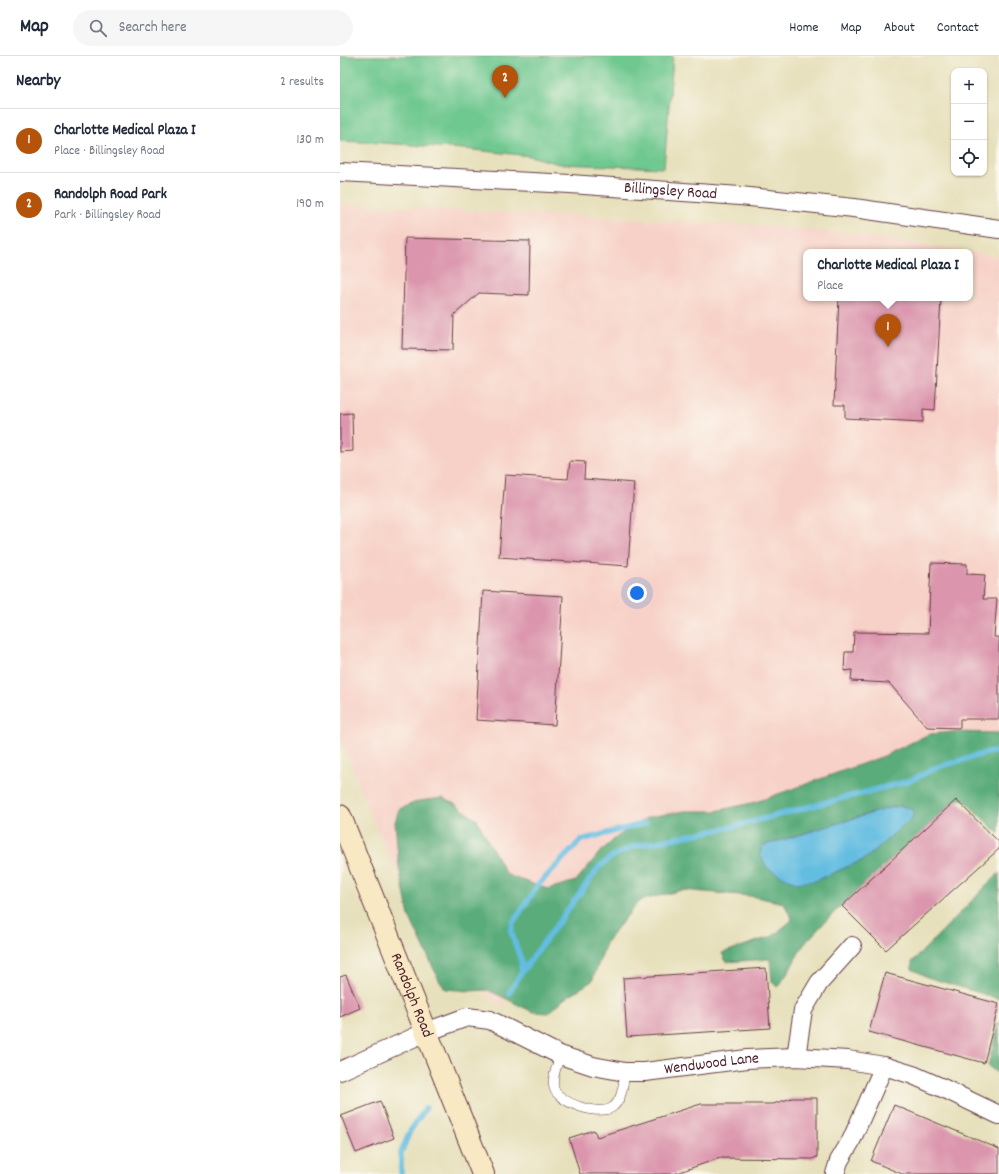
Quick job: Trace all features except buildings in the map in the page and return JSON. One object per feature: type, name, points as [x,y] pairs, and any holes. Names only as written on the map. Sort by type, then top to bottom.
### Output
[{"type":"main road","name":"Randolph Road","points":[[340,816],[484,1174]]},
{"type":"street","name":"Billingsley Road","points":[[340,172],[562,184],[740,196],[854,208],[999,229]]},
{"type":"street","points":[[796,1057],[804,1010],[819,983],[852,946]]},
{"type":"street","name":"Wendwood Lane","points":[[340,1071],[426,1032],[467,1017],[490,1020],[560,1055],[593,1066],[625,1072],[645,1072],[747,1059],[796,1057],[848,1060],[884,1066],[912,1075],[999,1115]]},
{"type":"street","points":[[835,1174],[839,1161],[851,1140],[884,1066]]},
{"type":"lane","points":[[560,1055],[553,1079],[553,1087],[565,1100],[583,1108],[605,1111],[613,1107],[620,1098],[625,1072]]},
{"type":"shaded area","points":[[340,204],[770,226],[852,234],[952,249],[803,249],[803,301],[973,301],[973,252],[999,256],[999,755],[597,874],[502,1007],[456,969],[410,899],[367,807],[340,734]]},
{"type":"green space","points":[[340,56],[673,56],[664,168],[559,164],[530,156],[465,149],[340,141]]},
{"type":"green space","points":[[953,732],[999,733],[999,834],[963,799],[956,800],[880,869],[825,922],[803,946],[786,976],[777,987],[772,982],[770,959],[726,962],[722,953],[773,936],[792,920],[784,903],[751,896],[682,890],[639,901],[607,941],[592,981],[564,999],[549,1013],[533,1012],[488,990],[469,991],[446,989],[440,982],[409,916],[399,867],[395,822],[399,809],[419,801],[442,798],[455,804],[477,820],[506,874],[548,889],[576,881],[600,852],[618,836],[648,817],[685,811],[716,811],[756,802],[884,756],[929,734]],"holes":[[[901,806],[760,855],[762,846],[889,808]]]},
{"type":"green space","points":[[999,873],[999,999],[927,977],[912,969],[912,962]]},
{"type":"green space","points":[[999,1022],[999,1074],[988,1066]]},
{"type":"water","points":[[901,806],[913,809],[913,817],[865,859],[815,881],[796,883],[768,869],[760,855],[762,846],[889,808]]},
{"type":"waterway","points":[[509,993],[522,972],[599,867],[613,856],[635,846],[732,827],[912,780],[935,768],[989,752],[999,752]]},
{"type":"waterway","points":[[522,972],[521,960],[511,932],[513,923],[538,885],[581,840],[646,823]]},
{"type":"waterway","points":[[401,1174],[401,1153],[410,1131],[426,1108]]},
{"type":"place","name":"Randolph Road Park","points":[[505,98]]},
{"type":"place","name":"Charlotte Medical Plaza I","points":[[888,347]]}]
